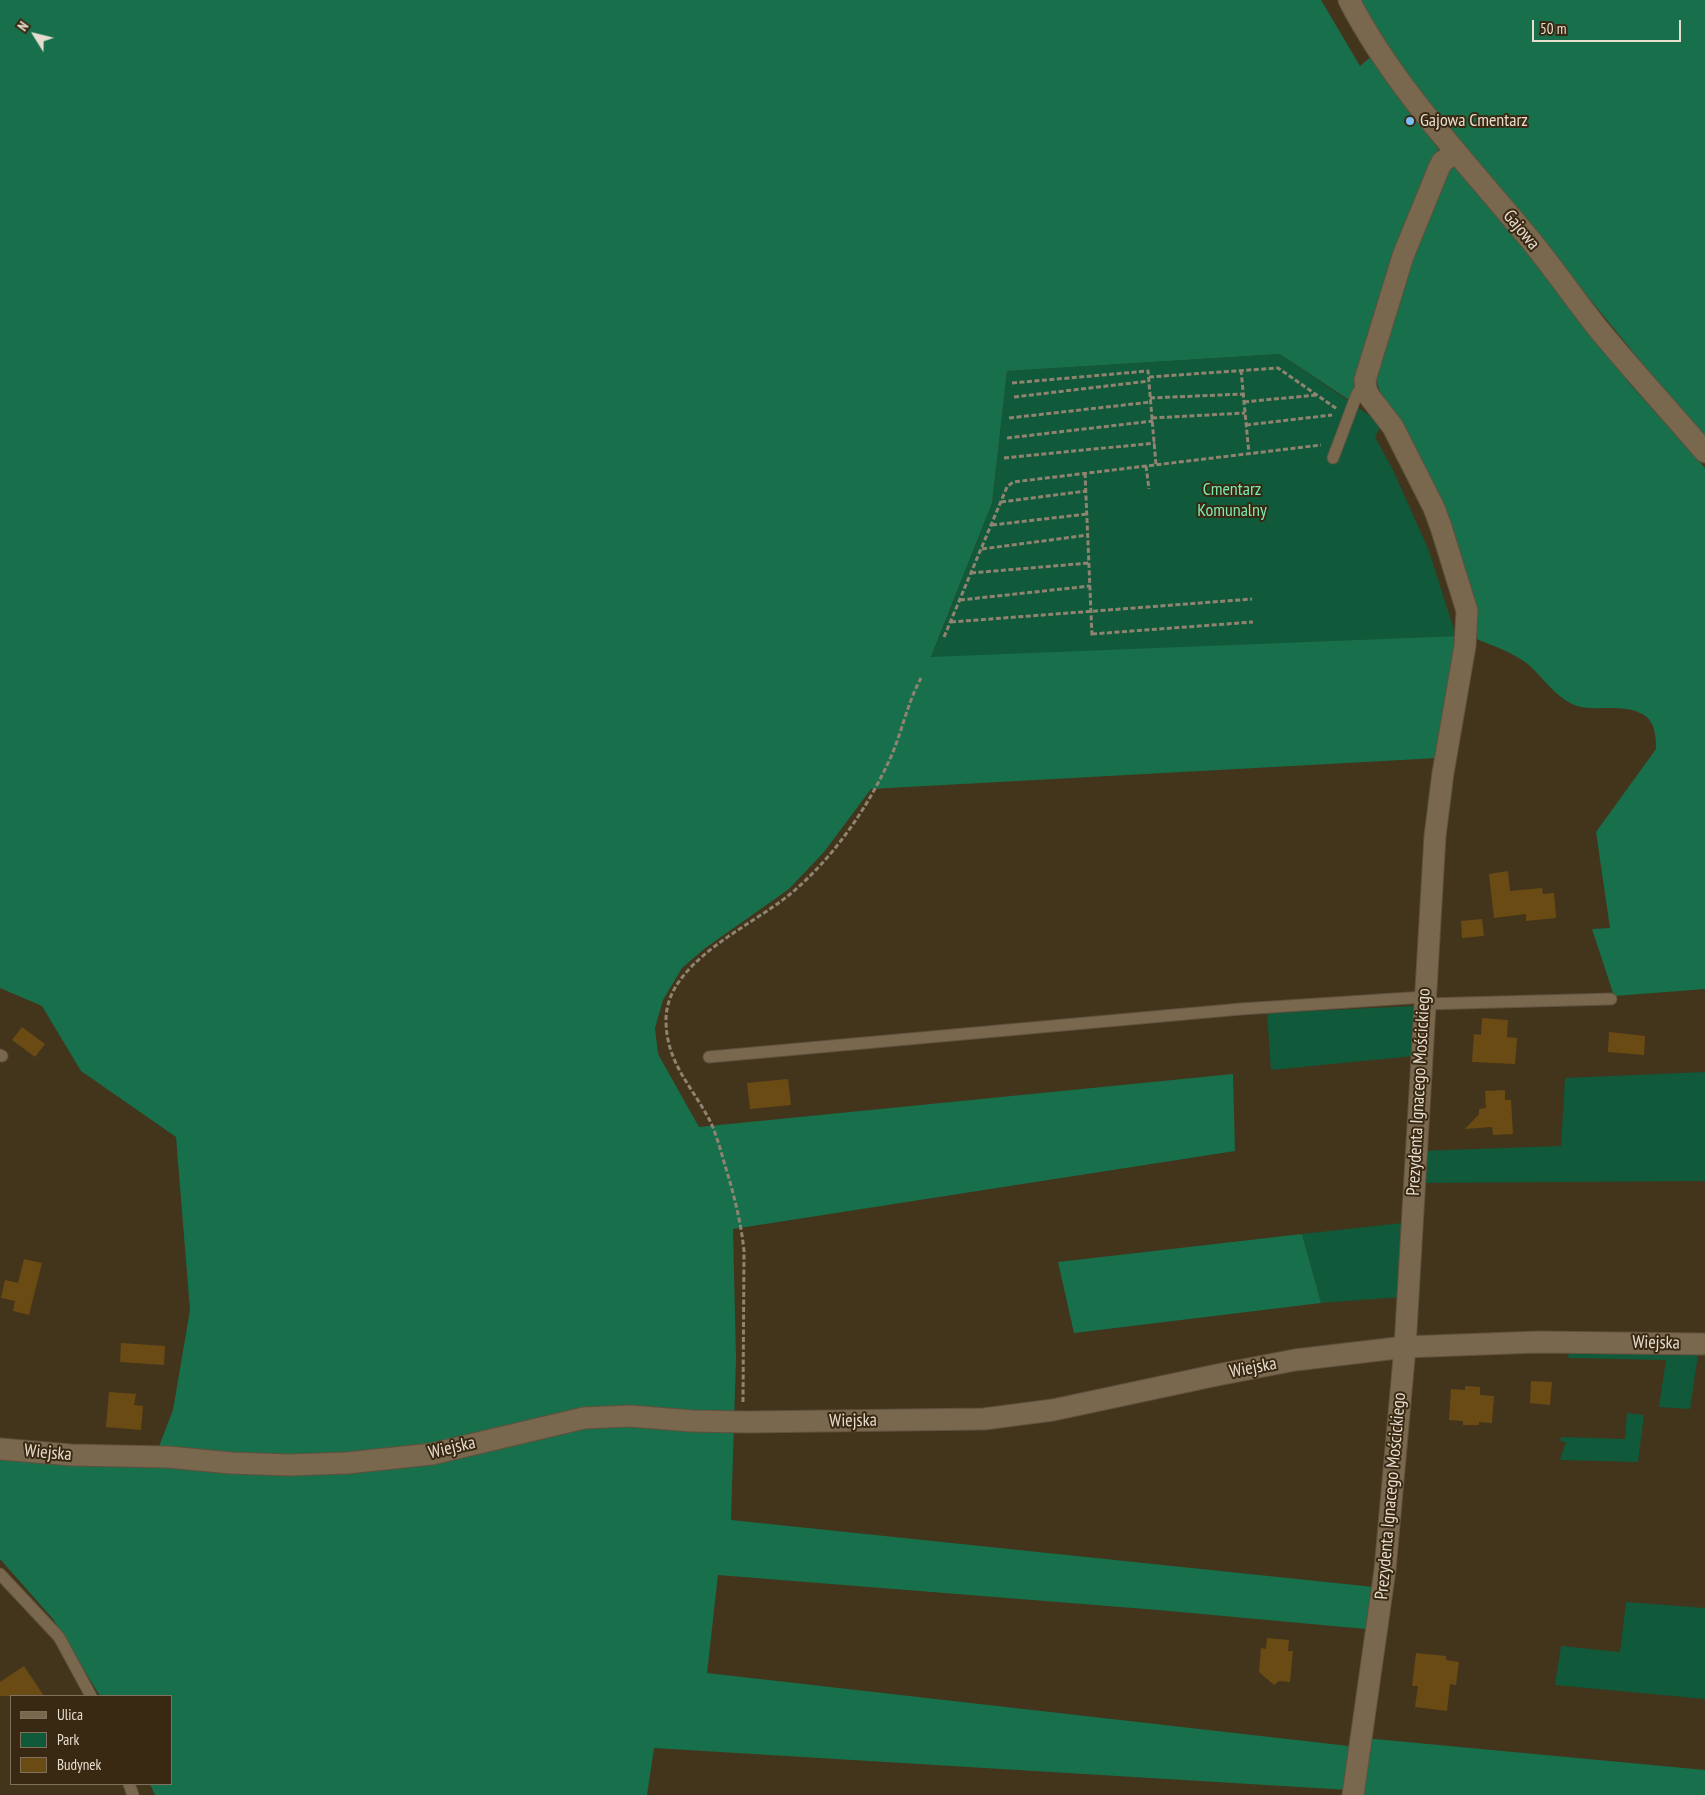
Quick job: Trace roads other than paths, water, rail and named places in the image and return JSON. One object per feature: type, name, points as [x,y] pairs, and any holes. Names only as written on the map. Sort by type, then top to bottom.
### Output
[{"type":"street","name":"Gajowa","points":[[1349,0],[1376,45],[1406,88],[1456,152],[1533,243],[1596,325],[1705,452]]},
{"type":"street","points":[[1366,389],[1366,373],[1403,256],[1442,162],[1456,152]]},
{"type":"street","name":"Prezydenta Ignacego Mościckiego","points":[[1353,1795],[1382,1590],[1405,1347],[1436,820],[1467,629],[1467,611],[1434,508],[1393,427],[1372,401],[1366,389]]},
{"type":"street","name":"Wiejska","points":[[0,1448],[71,1455],[168,1457],[231,1462],[347,1463],[432,1454],[584,1418],[630,1416],[692,1421],[742,1422],[984,1419],[1053,1410],[1295,1360],[1405,1347],[1538,1342],[1705,1344]]},
{"type":"lane","points":[[1333,458],[1357,394],[1359,391],[1366,389]]},
{"type":"lane","points":[[709,1057],[1241,1009],[1424,1000],[1611,998]]},
{"type":"lane","points":[[0,1574],[59,1637],[90,1695]]},
{"type":"place","name":"Gajowa Cmentarz","points":[[1410,121]]},
{"type":"park label","name":"Cmentarz Komunalny","points":[[1232,500]]}]
